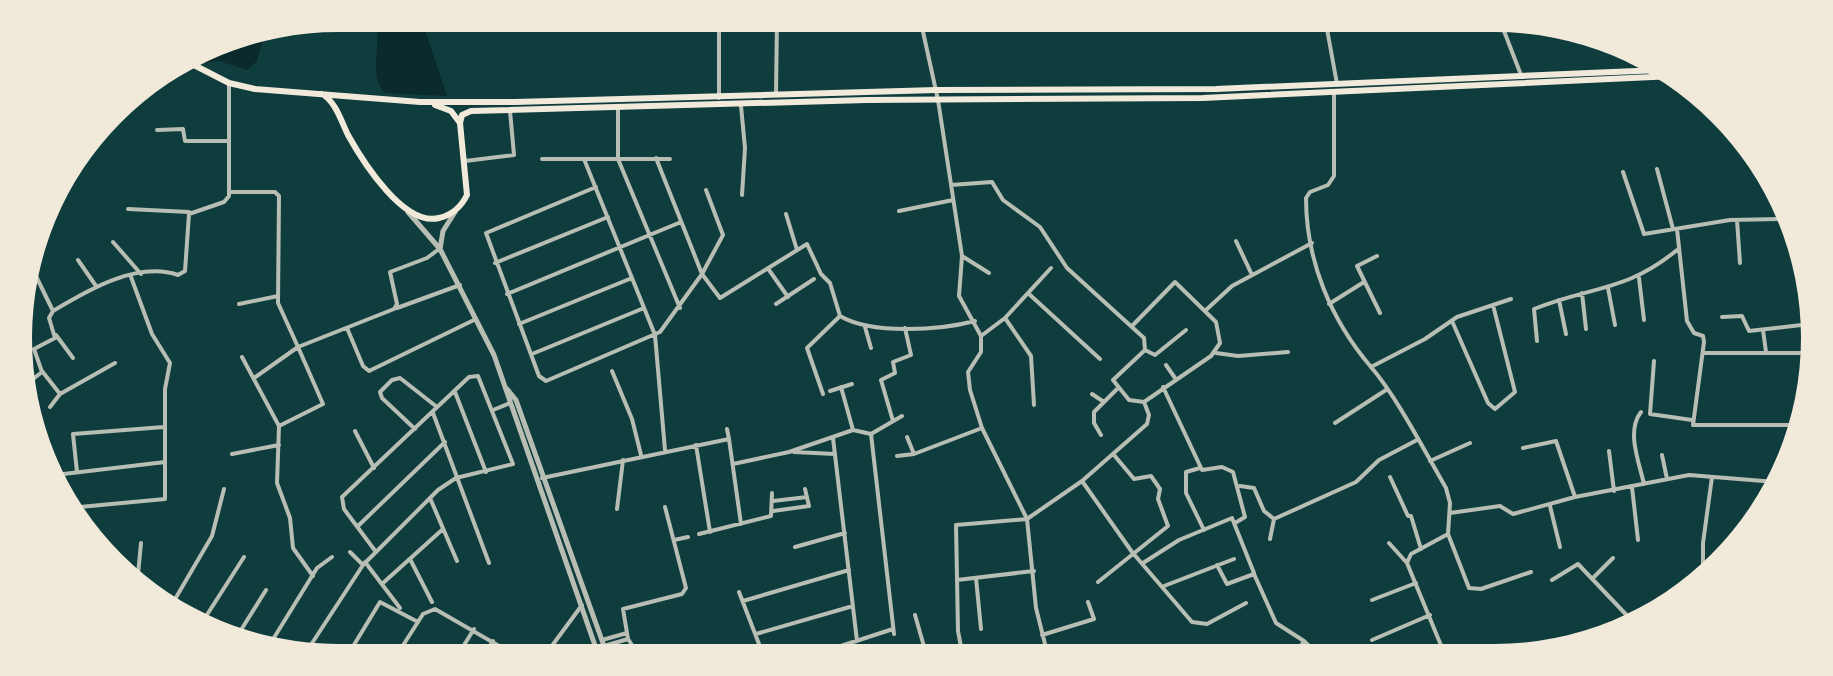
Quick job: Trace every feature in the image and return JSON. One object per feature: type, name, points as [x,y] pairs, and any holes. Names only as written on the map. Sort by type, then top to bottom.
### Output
[{"type":"main road","points":[[197,67],[229,83],[348,98],[420,102],[719,99],[936,90],[1336,88],[1644,71]]},
{"type":"main road","points":[[1522,79],[1653,76]]},
{"type":"main road","points":[[1297,86],[1298,94]]},
{"type":"main road","points":[[460,123],[468,111],[618,110],[938,100],[1108,100],[1298,94],[1336,88]]},
{"type":"main road","points":[[322,94],[335,109],[362,157],[405,209],[430,219],[458,208],[468,191],[460,123],[449,110],[420,102]]},
{"type":"main road","points":[[335,109],[339,101],[348,98]]},
{"type":"street","points":[[719,32],[719,99]]},
{"type":"street","points":[[776,97],[777,32]]},
{"type":"street","points":[[923,32],[938,100],[962,256],[959,296],[981,336],[981,352],[968,376],[982,428],[1027,519],[1045,644]]},
{"type":"street","points":[[1327,32],[1336,88],[1334,176],[1328,185],[1312,191],[1306,198],[1312,243],[1329,304],[1446,488],[1450,513],[1448,534],[1469,588],[1481,589],[1531,572]]},
{"type":"street","points":[[1504,32],[1522,79]]},
{"type":"street","points":[[128,209],[191,213],[224,202],[229,192],[229,83]]},
{"type":"street","points":[[618,100],[618,159],[680,308]]},
{"type":"street","points":[[741,106],[745,148],[742,195]]},
{"type":"street","points":[[465,161],[514,155],[510,111]]},
{"type":"street","points":[[157,130],[183,129],[185,141],[227,141]]},
{"type":"street","points":[[656,158],[702,274],[708,287],[720,298],[810,245],[821,274],[832,287],[840,316]]},
{"type":"street","points":[[542,159],[670,159]]},
{"type":"street","points":[[584,159],[655,335],[665,450]]},
{"type":"street","points":[[1657,169],[1675,229],[1687,321],[1694,333],[1703,336],[1692,420],[1695,427],[1788,425]]},
{"type":"street","points":[[1623,172],[1641,231],[1648,234],[1737,220],[1777,219]]},
{"type":"street","points":[[951,185],[992,182],[1005,202],[1040,227],[1067,268],[1146,341],[1145,350],[1114,376],[1117,389],[1133,403],[1144,402],[1216,353],[1238,356],[1288,352]]},
{"type":"street","points":[[596,187],[488,231],[486,238],[539,376],[551,381],[655,335],[680,308],[723,235],[706,190]]},
{"type":"street","points":[[229,192],[279,194],[278,296],[281,313],[323,404],[279,426]]},
{"type":"street","points":[[899,211],[953,200]]},
{"type":"street","points":[[394,309],[397,304],[390,272],[427,258],[440,249],[443,231],[458,208]]},
{"type":"street","points":[[405,209],[440,249],[461,285],[507,388],[516,400],[607,642],[625,637]]},
{"type":"street","points":[[73,358],[56,335],[49,318],[53,311],[96,286],[164,270],[183,274],[191,213]]},
{"type":"street","points":[[786,214],[797,250]]},
{"type":"street","points":[[495,263],[608,217]]},
{"type":"street","points":[[1737,220],[1740,263]]},
{"type":"street","points":[[507,294],[681,222]]},
{"type":"street","points":[[1236,241],[1252,275]]},
{"type":"street","points":[[113,242],[141,274]]},
{"type":"street","points":[[1206,310],[1228,289],[1312,243]]},
{"type":"street","points":[[1537,341],[1533,310],[1639,278],[1677,250]]},
{"type":"street","points":[[962,256],[989,273]]},
{"type":"street","points":[[1377,256],[1357,264],[1380,313]]},
{"type":"street","points":[[78,260],[96,286]]},
{"type":"street","points":[[981,336],[1005,318],[1051,268]]},
{"type":"street","points":[[769,270],[788,297]]},
{"type":"street","points":[[83,507],[165,499],[165,427],[170,363],[152,334],[131,277]]},
{"type":"street","points":[[519,324],[632,277]]},
{"type":"street","points":[[1639,278],[1644,320]]},
{"type":"street","points":[[776,304],[814,279]]},
{"type":"street","points":[[38,280],[53,311]]},
{"type":"street","points":[[1132,326],[1175,282],[1206,310],[1221,336],[1216,353]]},
{"type":"street","points":[[1329,304],[1364,282]]},
{"type":"street","points":[[254,378],[298,347],[461,285]]},
{"type":"street","points":[[1608,288],[1615,325]]},
{"type":"street","points":[[1582,293],[1586,329]]},
{"type":"street","points":[[1029,294],[1100,359]]},
{"type":"street","points":[[239,304],[278,296]]},
{"type":"street","points":[[1371,367],[1452,321],[1511,299]]},
{"type":"street","points":[[1559,300],[1566,334]]},
{"type":"street","points":[[1452,321],[1488,403],[1495,409],[1515,392],[1493,305]]},
{"type":"street","points":[[531,354],[644,308]]},
{"type":"street","points":[[840,316],[865,327],[935,325],[948,328],[975,321]]},
{"type":"street","points":[[823,394],[807,348],[840,316]]},
{"type":"street","points":[[1722,317],[1741,316],[1746,330],[1800,325]]},
{"type":"street","points":[[1005,318],[1031,356],[1034,405]]},
{"type":"street","points":[[347,328],[363,366],[369,371],[476,319]]},
{"type":"street","points":[[865,327],[871,348]]},
{"type":"street","points":[[893,421],[881,380],[895,373],[893,362],[911,355],[905,328]]},
{"type":"street","points":[[1145,350],[1155,355],[1186,330]]},
{"type":"street","points":[[1763,330],[1766,353]]},
{"type":"street","points":[[56,335],[34,349],[42,371],[60,394]]},
{"type":"street","points":[[1703,353],[1800,353]]},
{"type":"street","points":[[242,357],[279,426],[277,483],[290,518],[293,548],[313,576]]},
{"type":"street","points":[[1654,361],[1650,414],[1692,420]]},
{"type":"street","points":[[50,407],[60,394],[115,363]]},
{"type":"street","points":[[1166,365],[1175,378]]},
{"type":"street","points":[[35,377],[42,371]]},
{"type":"street","points":[[612,371],[632,419],[641,455]]},
{"type":"street","points":[[312,642],[364,563],[376,552],[430,498],[456,478],[514,463],[476,375],[342,497],[344,509],[376,552]]},
{"type":"street","points":[[415,429],[382,398],[380,392],[385,385],[400,378],[438,408]]},
{"type":"street","points":[[830,391],[852,384]]},
{"type":"street","points":[[841,387],[853,430]]},
{"type":"street","points":[[1163,387],[1200,468]]},
{"type":"street","points":[[507,388],[509,404],[594,644]]},
{"type":"street","points":[[1101,435],[1093,418],[1117,389]]},
{"type":"street","points":[[1335,423],[1386,390]]},
{"type":"street","points":[[455,392],[486,472]]},
{"type":"street","points":[[1092,394],[1104,402]]},
{"type":"street","points":[[493,410],[516,400]]},
{"type":"street","points":[[960,644],[956,525],[1027,519],[1082,481],[1147,424],[1149,415],[1144,402]]},
{"type":"street","points":[[1641,412],[1634,423],[1634,439],[1644,484]]},
{"type":"street","points":[[433,413],[489,563]]},
{"type":"street","points":[[733,464],[789,452],[853,430],[871,434],[902,416]]},
{"type":"street","points":[[77,472],[73,434],[165,427]]},
{"type":"street","points":[[897,456],[914,454],[982,428]]},
{"type":"street","points":[[727,429],[741,524]]},
{"type":"street","points":[[355,431],[374,468]]},
{"type":"street","points":[[848,644],[894,631],[871,434]]},
{"type":"street","points":[[907,437],[914,454]]},
{"type":"street","points":[[833,438],[857,641]]},
{"type":"street","points":[[537,479],[729,439]]},
{"type":"street","points":[[1274,519],[1356,482],[1375,462],[1417,440]]},
{"type":"street","points":[[1523,448],[1556,441],[1575,497]]},
{"type":"street","points":[[358,526],[445,442]]},
{"type":"street","points":[[1430,461],[1470,443]]},
{"type":"street","points":[[232,454],[279,445]]},
{"type":"street","points":[[696,445],[710,532]]},
{"type":"street","points":[[1609,451],[1614,491]]},
{"type":"street","points":[[789,452],[835,454]]},
{"type":"street","points":[[1098,582],[1168,524],[1158,499],[1160,489],[1151,476],[1136,480],[1113,454]]},
{"type":"street","points":[[1662,455],[1667,479]]},
{"type":"street","points":[[617,509],[623,459]]},
{"type":"street","points":[[64,474],[165,462]]},
{"type":"street","points":[[1204,530],[1185,489],[1186,472],[1200,468],[1227,467],[1239,486],[1245,518],[1235,523]]},
{"type":"street","points":[[1390,477],[1398,487],[1408,516],[1411,516],[1421,549]]},
{"type":"street","points":[[1450,513],[1503,506],[1513,514],[1575,497],[1667,479],[1712,477],[1764,482]]},
{"type":"street","points":[[1703,562],[1712,477]]},
{"type":"street","points":[[1082,481],[1132,552],[1196,625],[1213,621],[1246,603]]},
{"type":"street","points":[[1239,486],[1254,488],[1264,511],[1274,519]]},
{"type":"street","points":[[1632,487],[1638,540]]},
{"type":"street","points":[[176,597],[217,524],[224,489]]},
{"type":"street","points":[[773,511],[809,506],[805,489]]},
{"type":"street","points":[[699,534],[767,518],[773,511],[772,493]]},
{"type":"street","points":[[773,501],[807,497]]},
{"type":"street","points":[[430,498],[457,561]]},
{"type":"street","points":[[1550,506],[1560,547]]},
{"type":"street","points":[[630,644],[625,637],[623,609],[685,592],[665,507]]},
{"type":"street","points":[[1143,563],[1164,548],[1232,518],[1276,623],[1307,644]]},
{"type":"street","points":[[1270,539],[1274,519]]},
{"type":"street","points":[[554,525],[561,522]]},
{"type":"street","points":[[383,583],[443,529]]},
{"type":"street","points":[[795,547],[845,533]]},
{"type":"street","points":[[1407,563],[1411,554],[1448,534]]},
{"type":"street","points":[[674,540],[688,537]]},
{"type":"street","points":[[138,570],[141,543]]},
{"type":"street","points":[[1389,543],[1407,563],[1441,644]]},
{"type":"street","points":[[350,552],[383,583],[400,608]]},
{"type":"street","points":[[207,614],[244,557]]},
{"type":"street","points":[[274,637],[313,576],[332,557]]},
{"type":"street","points":[[1592,579],[1613,558]]},
{"type":"street","points":[[410,559],[432,602]]},
{"type":"street","points":[[1164,586],[1234,559]]},
{"type":"street","points":[[1552,580],[1578,564],[1626,614]]},
{"type":"street","points":[[1217,565],[1227,584],[1254,573]]},
{"type":"street","points":[[743,601],[849,570]]},
{"type":"street","points":[[956,580],[1034,571]]},
{"type":"street","points":[[976,578],[981,629]]},
{"type":"street","points":[[1372,600],[1416,583]]},
{"type":"street","points":[[242,629],[266,590]]},
{"type":"street","points":[[739,592],[759,644]]},
{"type":"street","points":[[354,644],[380,602],[418,622]]},
{"type":"street","points":[[1042,635],[1094,619],[1088,602]]},
{"type":"street","points":[[553,644],[580,606]]},
{"type":"street","points":[[756,634],[853,606]]},
{"type":"street","points":[[404,644],[423,614],[435,609],[498,644]]},
{"type":"street","points":[[915,615],[923,644]]},
{"type":"street","points":[[1372,640],[1430,615]]},
{"type":"street","points":[[465,644],[474,629]]},
{"type":"water","points":[[377,32],[426,32],[447,96],[384,93],[376,75]]},
{"type":"water","points":[[263,41],[257,61],[247,70],[219,61],[205,63]]}]
